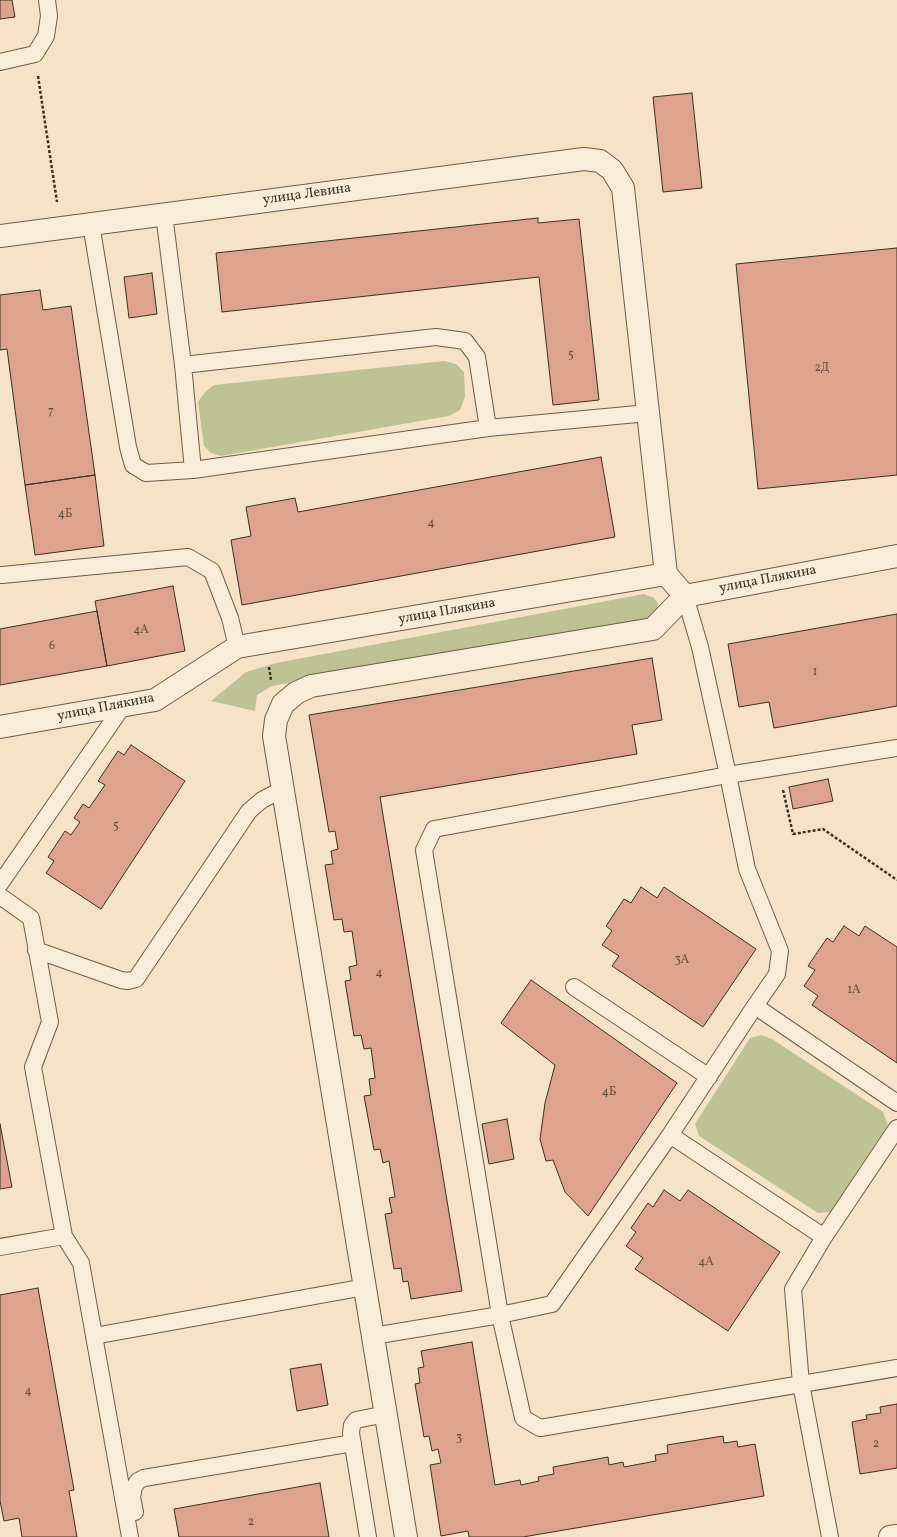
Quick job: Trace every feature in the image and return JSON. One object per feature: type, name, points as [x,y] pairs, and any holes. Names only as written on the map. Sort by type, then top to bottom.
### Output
[{"type":"street","name":"улица Левина","points":[[0,236],[584,159],[600,161],[612,170],[623,188],[648,413]]},
{"type":"street","points":[[406,1537],[274,736],[276,720],[283,704],[296,693],[311,686],[653,628],[685,596],[666,574],[648,413]]},
{"type":"street","name":"улица Плякина","points":[[685,596],[897,556]]},
{"type":"street","name":"улица Плякина","points":[[0,727],[155,700],[237,647],[666,574]]},
{"type":"street","points":[[890,1537],[897,1536]]},
{"type":"lane","points":[[0,62],[15,60],[35,54],[46,36],[49,16],[47,0]]},
{"type":"lane","points":[[164,214],[183,365],[194,470]]},
{"type":"lane","points":[[91,224],[128,447],[132,465],[146,473],[194,470],[488,428],[648,413]]},
{"type":"lane","points":[[183,365],[436,337],[465,341],[477,357],[488,428]]},
{"type":"lane","points":[[1,572],[188,557],[212,570],[230,618],[237,647]]},
{"type":"lane","points":[[373,1336],[500,1315],[552,1304],[670,1135],[777,974],[780,951],[748,869],[700,647],[685,596]]},
{"type":"lane","points":[[0,884],[123,706]]},
{"type":"lane","points":[[897,748],[728,775],[434,829],[424,850],[500,1315],[523,1418],[540,1428],[897,1368]]},
{"type":"lane","points":[[36,950],[121,980],[128,981],[136,979],[249,811],[262,800],[283,789]]},
{"type":"lane","points":[[0,896],[30,918],[50,1022],[33,1067],[64,1236],[80,1262],[130,1537]]},
{"type":"lane","points":[[574,987],[709,1077]]},
{"type":"lane","points":[[755,1006],[897,1103]]},
{"type":"lane","points":[[830,1537],[801,1384],[792,1289],[824,1237],[897,1128]]},
{"type":"lane","points":[[670,1135],[824,1237]]},
{"type":"lane","points":[[0,1247],[64,1236]]},
{"type":"lane","points":[[94,1336],[365,1287]]},
{"type":"lane","points":[[368,1537],[351,1433],[352,1425],[356,1420],[386,1414]]},
{"type":"lane","points":[[139,1537],[132,1497],[134,1487],[138,1481],[144,1478],[353,1443]]},
{"type":"path","points":[[35,54],[60,228]]},
{"type":"path","points":[[268,662],[271,682]]},
{"type":"path","points":[[778,768],[793,834],[823,829],[897,880]]},
{"type":"green space","points":[[444,361],[456,364],[464,372],[465,397],[460,410],[449,416],[221,456],[211,453],[204,446],[198,402],[205,392],[214,385]]},
{"type":"green space","points":[[644,594],[654,598],[658,604],[657,613],[645,619],[272,686],[257,695],[255,711],[211,701],[246,672],[276,663]]},
{"type":"green space","points":[[761,1035],[772,1039],[883,1112],[888,1125],[830,1212],[818,1213],[699,1136],[695,1124],[750,1038]]},
{"type":"building","points":[[0,0],[12,0],[15,17],[0,19]]},
{"type":"building","points":[[692,93],[702,188],[663,192],[653,97]]},
{"type":"building","points":[[538,218],[538,223],[579,219],[599,400],[553,405],[539,277],[222,312],[216,253]]},
{"type":"building","points":[[897,248],[897,475],[758,489],[736,264]]},
{"type":"building","points":[[152,273],[157,314],[129,318],[124,277]]},
{"type":"building","points":[[40,290],[43,310],[71,306],[95,475],[25,485],[7,349],[0,350],[0,295]]},
{"type":"building","points":[[601,457],[615,537],[242,605],[231,540],[251,536],[246,507],[295,498],[298,512]]},
{"type":"building","points":[[95,475],[104,546],[35,555],[25,485]]},
{"type":"building","points":[[173,586],[185,651],[107,666],[95,601]]},
{"type":"building","points":[[97,611],[107,666],[0,685],[0,629]]},
{"type":"building","points":[[897,614],[897,706],[774,728],[769,702],[739,707],[728,644]]},
{"type":"building","points":[[652,658],[662,720],[632,725],[637,754],[380,797],[462,1291],[411,1299],[408,1281],[403,1282],[401,1268],[394,1269],[385,1214],[392,1213],[389,1198],[395,1197],[389,1161],[383,1163],[380,1149],[374,1150],[364,1096],[371,1095],[369,1079],[375,1078],[371,1048],[364,1049],[361,1035],[354,1036],[345,981],[351,980],[349,967],[357,965],[352,931],[344,932],[342,919],[334,920],[325,865],[333,864],[331,851],[338,849],[335,831],[329,832],[309,715]]},
{"type":"building","points":[[131,745],[185,781],[101,909],[46,873],[54,861],[48,857],[65,831],[71,835],[80,822],[74,818],[83,804],[89,808],[105,785],[98,781],[118,751],[124,755]]},
{"type":"building","points":[[828,779],[833,801],[793,809],[789,787]]},
{"type":"building","points":[[641,887],[657,898],[664,887],[756,949],[703,1027],[612,966],[619,956],[602,945],[612,931],[606,926],[624,899],[631,903]]},
{"type":"building","points":[[844,926],[859,936],[865,926],[897,947],[897,1063],[812,1005],[818,996],[804,986],[815,970],[808,966],[827,938],[833,942]]},
{"type":"building","points":[[531,980],[677,1083],[588,1216],[565,1192],[553,1160],[546,1161],[540,1139],[545,1103],[555,1065],[501,1023]]},
{"type":"building","points":[[507,1119],[514,1159],[489,1164],[482,1124]]},
{"type":"building","points":[[0,1124],[12,1187],[0,1189]]},
{"type":"building","points":[[664,1190],[680,1201],[688,1190],[780,1252],[728,1331],[635,1269],[643,1258],[626,1246],[636,1232],[631,1228],[648,1203],[653,1207]]},
{"type":"building","points":[[38,1288],[74,1490],[69,1491],[77,1537],[22,1537],[19,1518],[4,1521],[0,1501],[0,1295]]},
{"type":"building","points":[[472,1342],[495,1485],[520,1480],[521,1485],[539,1481],[538,1477],[554,1474],[553,1467],[608,1457],[609,1465],[623,1462],[624,1467],[656,1461],[655,1455],[668,1453],[667,1445],[723,1436],[724,1443],[737,1441],[738,1447],[755,1444],[764,1496],[523,1537],[469,1537],[468,1531],[441,1536],[430,1465],[441,1463],[438,1449],[432,1451],[429,1436],[424,1437],[415,1384],[420,1383],[418,1368],[424,1367],[421,1351]]},
{"type":"building","points":[[321,1364],[328,1405],[297,1411],[290,1369]]},
{"type":"building","points":[[897,1404],[897,1468],[860,1474],[852,1422],[867,1419],[866,1415],[881,1413],[880,1407]]},
{"type":"building","points":[[320,1483],[329,1537],[179,1537],[174,1509]]}]
